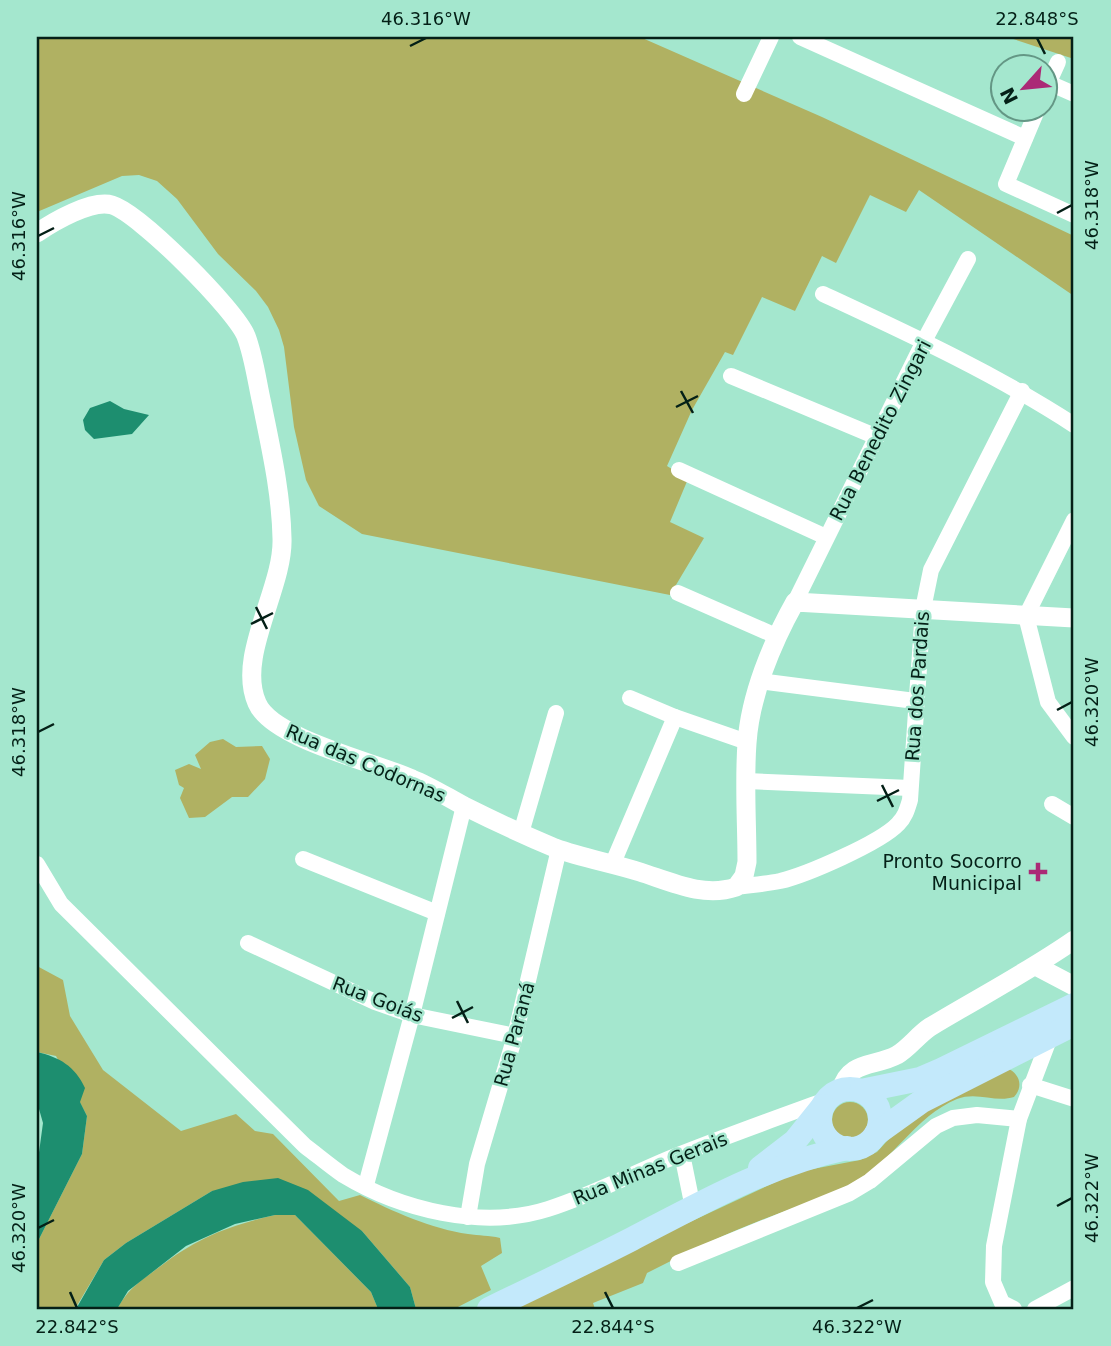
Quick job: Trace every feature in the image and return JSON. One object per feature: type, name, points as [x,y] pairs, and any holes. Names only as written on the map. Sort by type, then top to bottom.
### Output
[{"type":"main road","points":[[743,1182],[795,1141],[838,1096],[920,1079],[1074,1005]]},
{"type":"main road","points":[[493,1307],[582,1265],[743,1182],[803,1160],[863,1145],[922,1101],[1074,1024]]},
{"type":"main road","points":[[838,1096],[876,1104],[880,1124],[876,1134]]},
{"type":"main road","points":[[838,1096],[821,1124],[824,1133],[838,1146],[847,1148]]},
{"type":"street","points":[[744,94],[771,37]]},
{"type":"street","points":[[800,37],[1025,138]]},
{"type":"street","points":[[1032,122],[1006,184],[1074,215]]},
{"type":"street","name":"Rua das Codornas","points":[[37,233],[94,205],[111,204],[127,213],[170,249],[230,313],[245,333],[253,359],[278,480],[281,509],[282,542],[279,568],[260,630],[251,672],[252,691],[258,707],[269,721],[292,734],[413,779],[464,806],[559,849],[697,890],[713,892],[736,887]]},
{"type":"street","name":"Rua Benedito Zingari","points":[[736,887],[744,876],[747,862],[747,742],[759,681],[776,636],[968,259]]},
{"type":"street","points":[[823,294],[1022,391],[1074,425]]},
{"type":"street","points":[[731,376],[877,438]]},
{"type":"street","name":"Rua dos Pardais","points":[[736,887],[792,877],[821,866],[883,836],[906,814],[923,610],[931,570],[1022,391]]},
{"type":"street","points":[[679,470],[826,537]]},
{"type":"street","points":[[1074,520],[1026,616],[1048,702],[1074,737]]},
{"type":"street","points":[[678,593],[776,636]]},
{"type":"street","points":[[795,602],[1074,618]]},
{"type":"street","points":[[759,681],[915,701]]},
{"type":"street","points":[[630,698],[747,742]]},
{"type":"street","points":[[521,833],[556,713]]},
{"type":"street","points":[[613,863],[675,717]]},
{"type":"street","points":[[747,781],[910,788]]},
{"type":"street","points":[[1052,804],[1074,817]]},
{"type":"street","points":[[366,1185],[412,1016],[464,806]]},
{"type":"street","name":"Rua Paraná","points":[[468,1217],[477,1164],[515,1036],[559,849]]},
{"type":"street","points":[[303,859],[437,913]]},
{"type":"street","name":"Rua Minas Gerais","points":[[37,864],[61,904],[305,1146],[343,1175],[418,1206],[468,1217],[500,1217],[547,1210],[682,1154],[838,1096]]},
{"type":"street","name":"Rua Goiás","points":[[248,943],[375,1002],[412,1016],[515,1036]]},
{"type":"street","points":[[838,1096],[844,1080],[851,1072],[861,1066],[898,1055],[925,1031],[1066,946],[1074,978]]},
{"type":"street","points":[[1034,967],[1074,986]]},
{"type":"street","points":[[1014,1309],[1002,1303],[993,1282],[994,1246],[1019,1119],[1049,1037]]},
{"type":"street","points":[[1030,1086],[1074,1099]]},
{"type":"street","points":[[678,1263],[850,1193],[870,1181],[936,1126],[953,1118],[977,1115],[1019,1119]]},
{"type":"street","points":[[682,1154],[693,1208]]},
{"type":"street","points":[[1035,1309],[1074,1288]]},
{"type":"shaded area","points":[[37,37],[640,37],[822,117],[1074,236],[1074,296],[919,190],[906,212],[870,195],[836,263],[822,256],[795,311],[762,297],[733,355],[725,352],[692,410],[667,466],[688,479],[670,522],[704,538],[670,595],[362,534],[319,506],[306,480],[294,427],[284,347],[268,307],[256,291],[218,254],[177,199],[157,181],[139,175],[122,176],[37,212]]},
{"type":"shaded area","points":[[1007,37],[1074,37],[1074,59]]},
{"type":"shaded area","points":[[110,401],[124,409],[149,415],[132,434],[94,439],[85,430],[83,420],[90,408]]},
{"type":"shaded area","points":[[223,739],[236,747],[262,746],[270,759],[265,779],[248,797],[232,797],[205,817],[189,818],[180,798],[184,788],[179,785],[175,770],[189,764],[201,769],[195,755],[210,742]]},
{"type":"shaded area","points":[[37,966],[63,980],[70,1016],[103,1070],[181,1131],[236,1114],[255,1131],[273,1134],[339,1201],[360,1195],[426,1224],[500,1238],[502,1253],[481,1266],[491,1290],[454,1309],[416,1309],[410,1287],[362,1231],[212,1191],[126,1243],[104,1260],[75,1309],[37,1309],[37,1243],[82,1154],[87,1116],[56,1056],[37,1052]]},
{"type":"shaded area","points":[[37,1052],[59,1060],[71,1068],[81,1080],[85,1088],[80,1102],[87,1116],[82,1154],[37,1243],[37,1167],[43,1123],[37,1102]]},
{"type":"shaded area","points":[[1004,1067],[1018,1079],[1019,1088],[1014,1097],[1000,1099],[972,1096],[957,1099],[929,1116],[880,1163],[853,1183],[736,1230],[685,1254],[647,1273],[643,1283],[593,1303],[595,1309],[503,1309],[797,1172],[860,1160],[877,1152],[919,1106]]},
{"type":"shaded area","points":[[850,1102],[863,1107],[868,1120],[863,1133],[850,1138],[837,1133],[832,1120],[837,1107]]},
{"type":"shaded area","points":[[278,1178],[308,1190],[362,1231],[410,1287],[416,1309],[378,1309],[371,1292],[295,1215],[275,1215],[235,1224],[186,1246],[128,1291],[117,1309],[76,1309],[104,1260],[126,1243],[212,1191],[243,1182]]},
{"type":"shaded area","points":[[275,1215],[295,1215],[371,1292],[378,1309],[117,1309],[135,1286],[186,1249],[227,1229]]},
{"type":"place","name":"Pronto Socorro Municipal","points":[[1038,872]]}]
